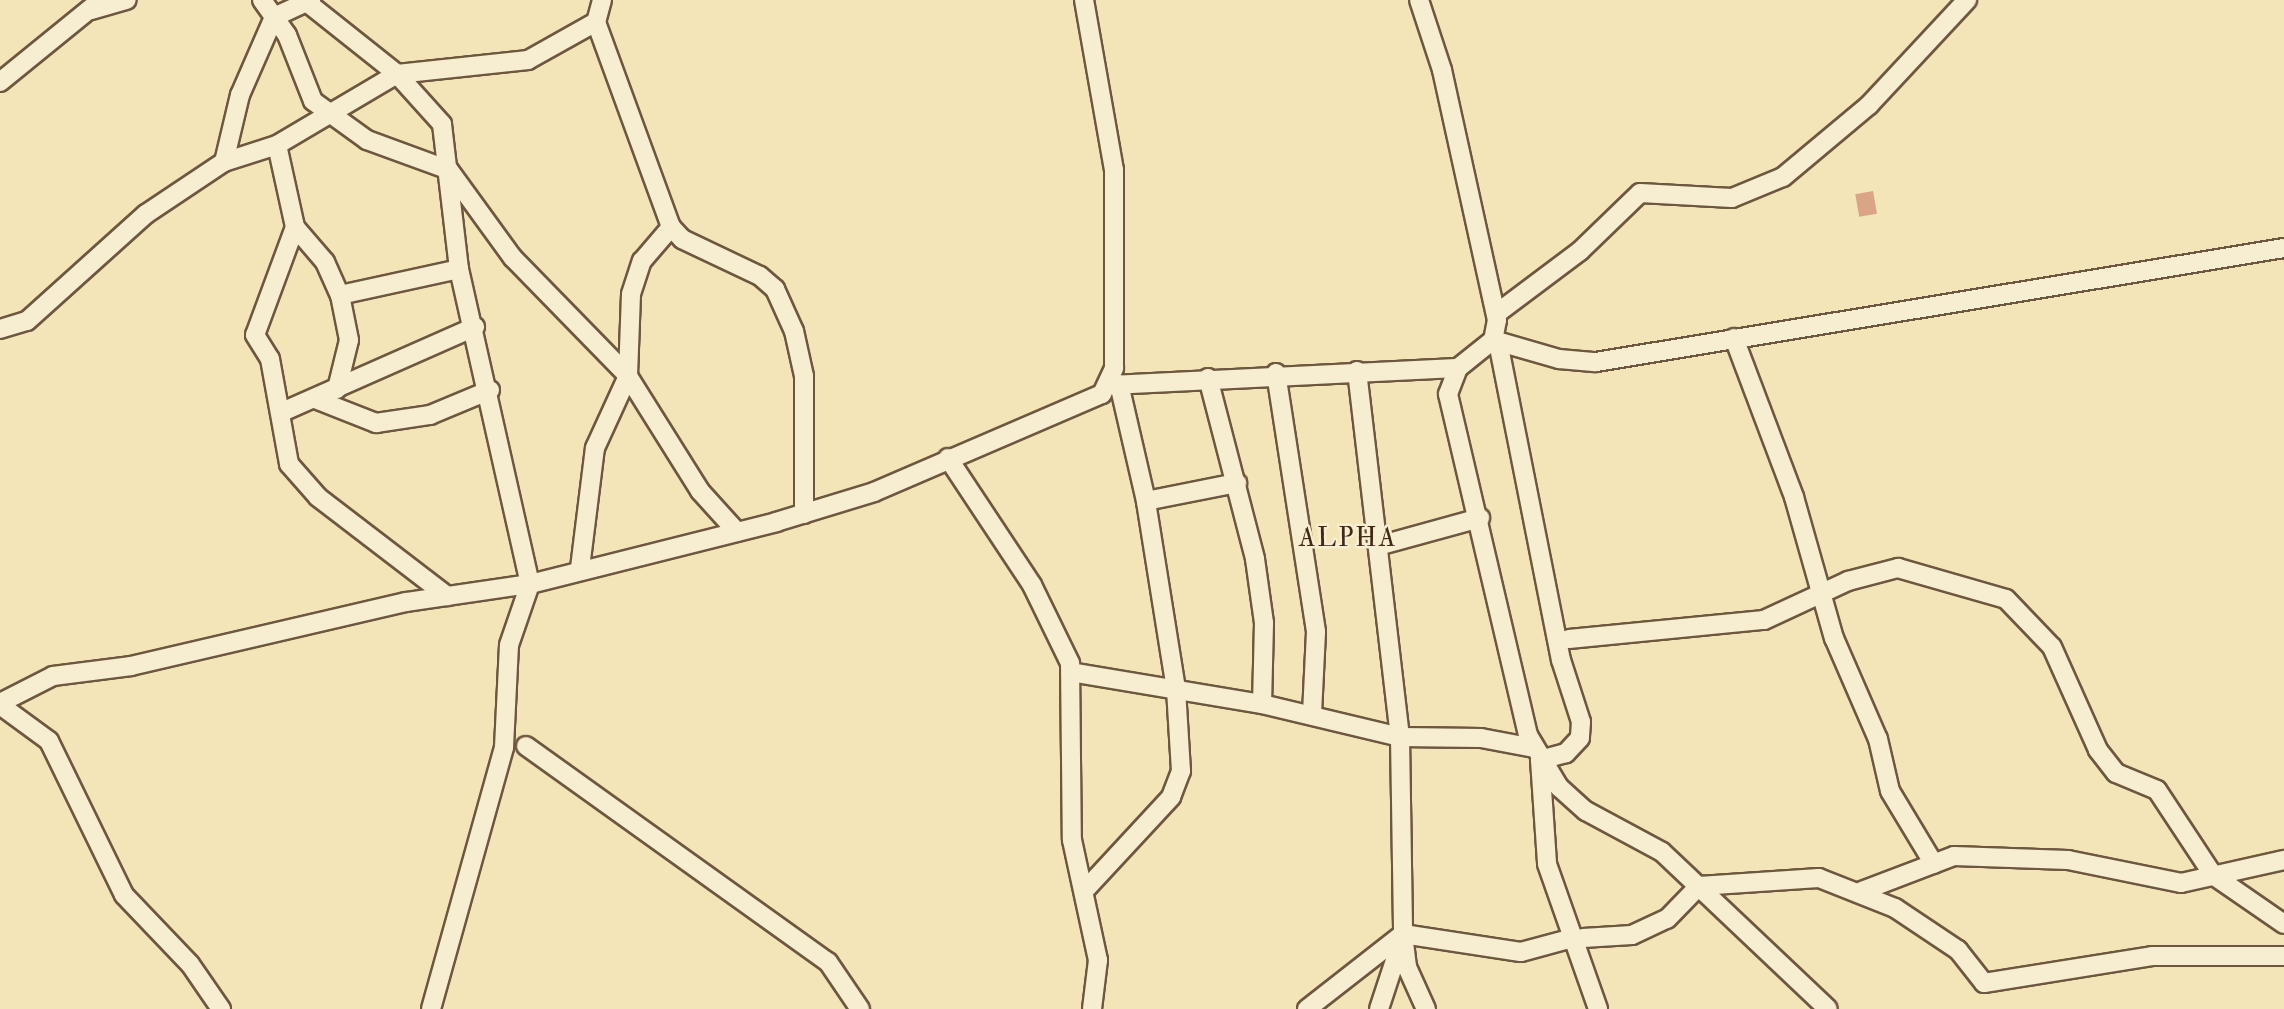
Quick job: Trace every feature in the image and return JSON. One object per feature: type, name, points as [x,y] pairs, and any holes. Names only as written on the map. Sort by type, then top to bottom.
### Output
[{"type":"street","points":[[0,82],[48,37],[96,5],[127,0]]},
{"type":"street","points":[[262,0],[274,17],[313,101],[368,140],[449,170],[513,258],[628,376],[700,491],[737,532]]},
{"type":"street","points":[[602,0],[596,22],[671,227],[681,239],[760,276],[780,299],[804,376],[804,513]]},
{"type":"street","points":[[1084,0],[1114,170],[1115,384],[1146,501],[1176,689],[1178,784],[1085,890]]},
{"type":"street","points":[[1071,672],[1262,704],[1400,737],[1481,737],[1537,754],[1566,753],[1580,738],[1581,722],[1561,660],[1495,341],[1496,314],[1442,70],[1419,0]]},
{"type":"street","points":[[1496,314],[1580,251],[1640,193],[1732,198],[1783,177],[1869,105],[1967,0]]},
{"type":"street","points":[[224,162],[240,95],[274,17],[307,2],[397,74],[442,124],[459,269],[490,390],[530,584],[509,645],[504,747],[431,1009]]},
{"type":"street","points":[[0,329],[27,321],[146,214],[224,162],[277,145],[327,111],[397,74],[528,60],[596,22]]},
{"type":"street","points":[[277,145],[295,227],[325,262],[340,295],[349,340],[337,388]]},
{"type":"street","points":[[295,227],[255,335],[270,359],[282,412],[289,464],[318,497],[447,596]]},
{"type":"street","points":[[580,568],[595,448],[628,376],[631,294],[642,261],[671,227]]},
{"type":"street","points":[[221,1009],[190,964],[124,895],[49,741],[0,704],[53,676],[131,666],[447,596],[530,584],[580,568],[737,532],[804,513],[948,458],[1034,418],[1078,406],[1115,384],[1276,373],[1458,368],[1495,341],[1596,362],[2284,248]]},
{"type":"street","points":[[340,295],[459,269]]},
{"type":"street","points":[[282,412],[475,327]]},
{"type":"street","points":[[1734,338],[1794,497],[1822,595],[1878,739],[1890,791],[1934,864]]},
{"type":"street","points":[[1458,368],[1449,408],[1480,518],[1517,704],[1537,754],[1547,864],[1578,938],[1598,1009]]},
{"type":"street","points":[[1357,371],[1400,737],[1403,934],[1407,967],[1426,1009]]},
{"type":"street","points":[[1276,373],[1316,632],[1312,715]]},
{"type":"street","points":[[1208,378],[1237,483],[1264,623],[1262,704]]},
{"type":"street","points":[[315,399],[376,423],[430,415],[490,390]]},
{"type":"street","points":[[948,458],[1031,584],[1071,672],[1072,840],[1085,890],[1098,960],[1091,1009]]},
{"type":"street","points":[[1146,501],[1237,483]]},
{"type":"street","points":[[1378,546],[1480,518]]},
{"type":"street","points":[[1569,639],[1764,620],[1822,595],[1898,568],[2006,599],[2052,647],[2098,750],[2116,773],[2157,790],[2213,874],[2284,923]]},
{"type":"street","points":[[526,746],[828,962],[860,1009]]},
{"type":"street","points":[[1537,754],[1586,811],[1642,838],[1699,886],[1828,1009]]},
{"type":"street","points":[[1861,891],[1954,856],[2068,860],[2181,883],[2284,860]]},
{"type":"street","points":[[1307,1009],[1403,934],[1521,952],[1578,938],[1632,935],[1667,919],[1699,886],[1819,878],[1861,891],[1958,950],[1984,983],[2152,956],[2284,956]]},
{"type":"street","points":[[1380,1009],[1403,934]]},
{"type":"building","points":[[1873,191],[1877,214],[1859,217],[1855,194]]},
{"type":"district","name":"ALPHA","points":[[1348,539]]}]
